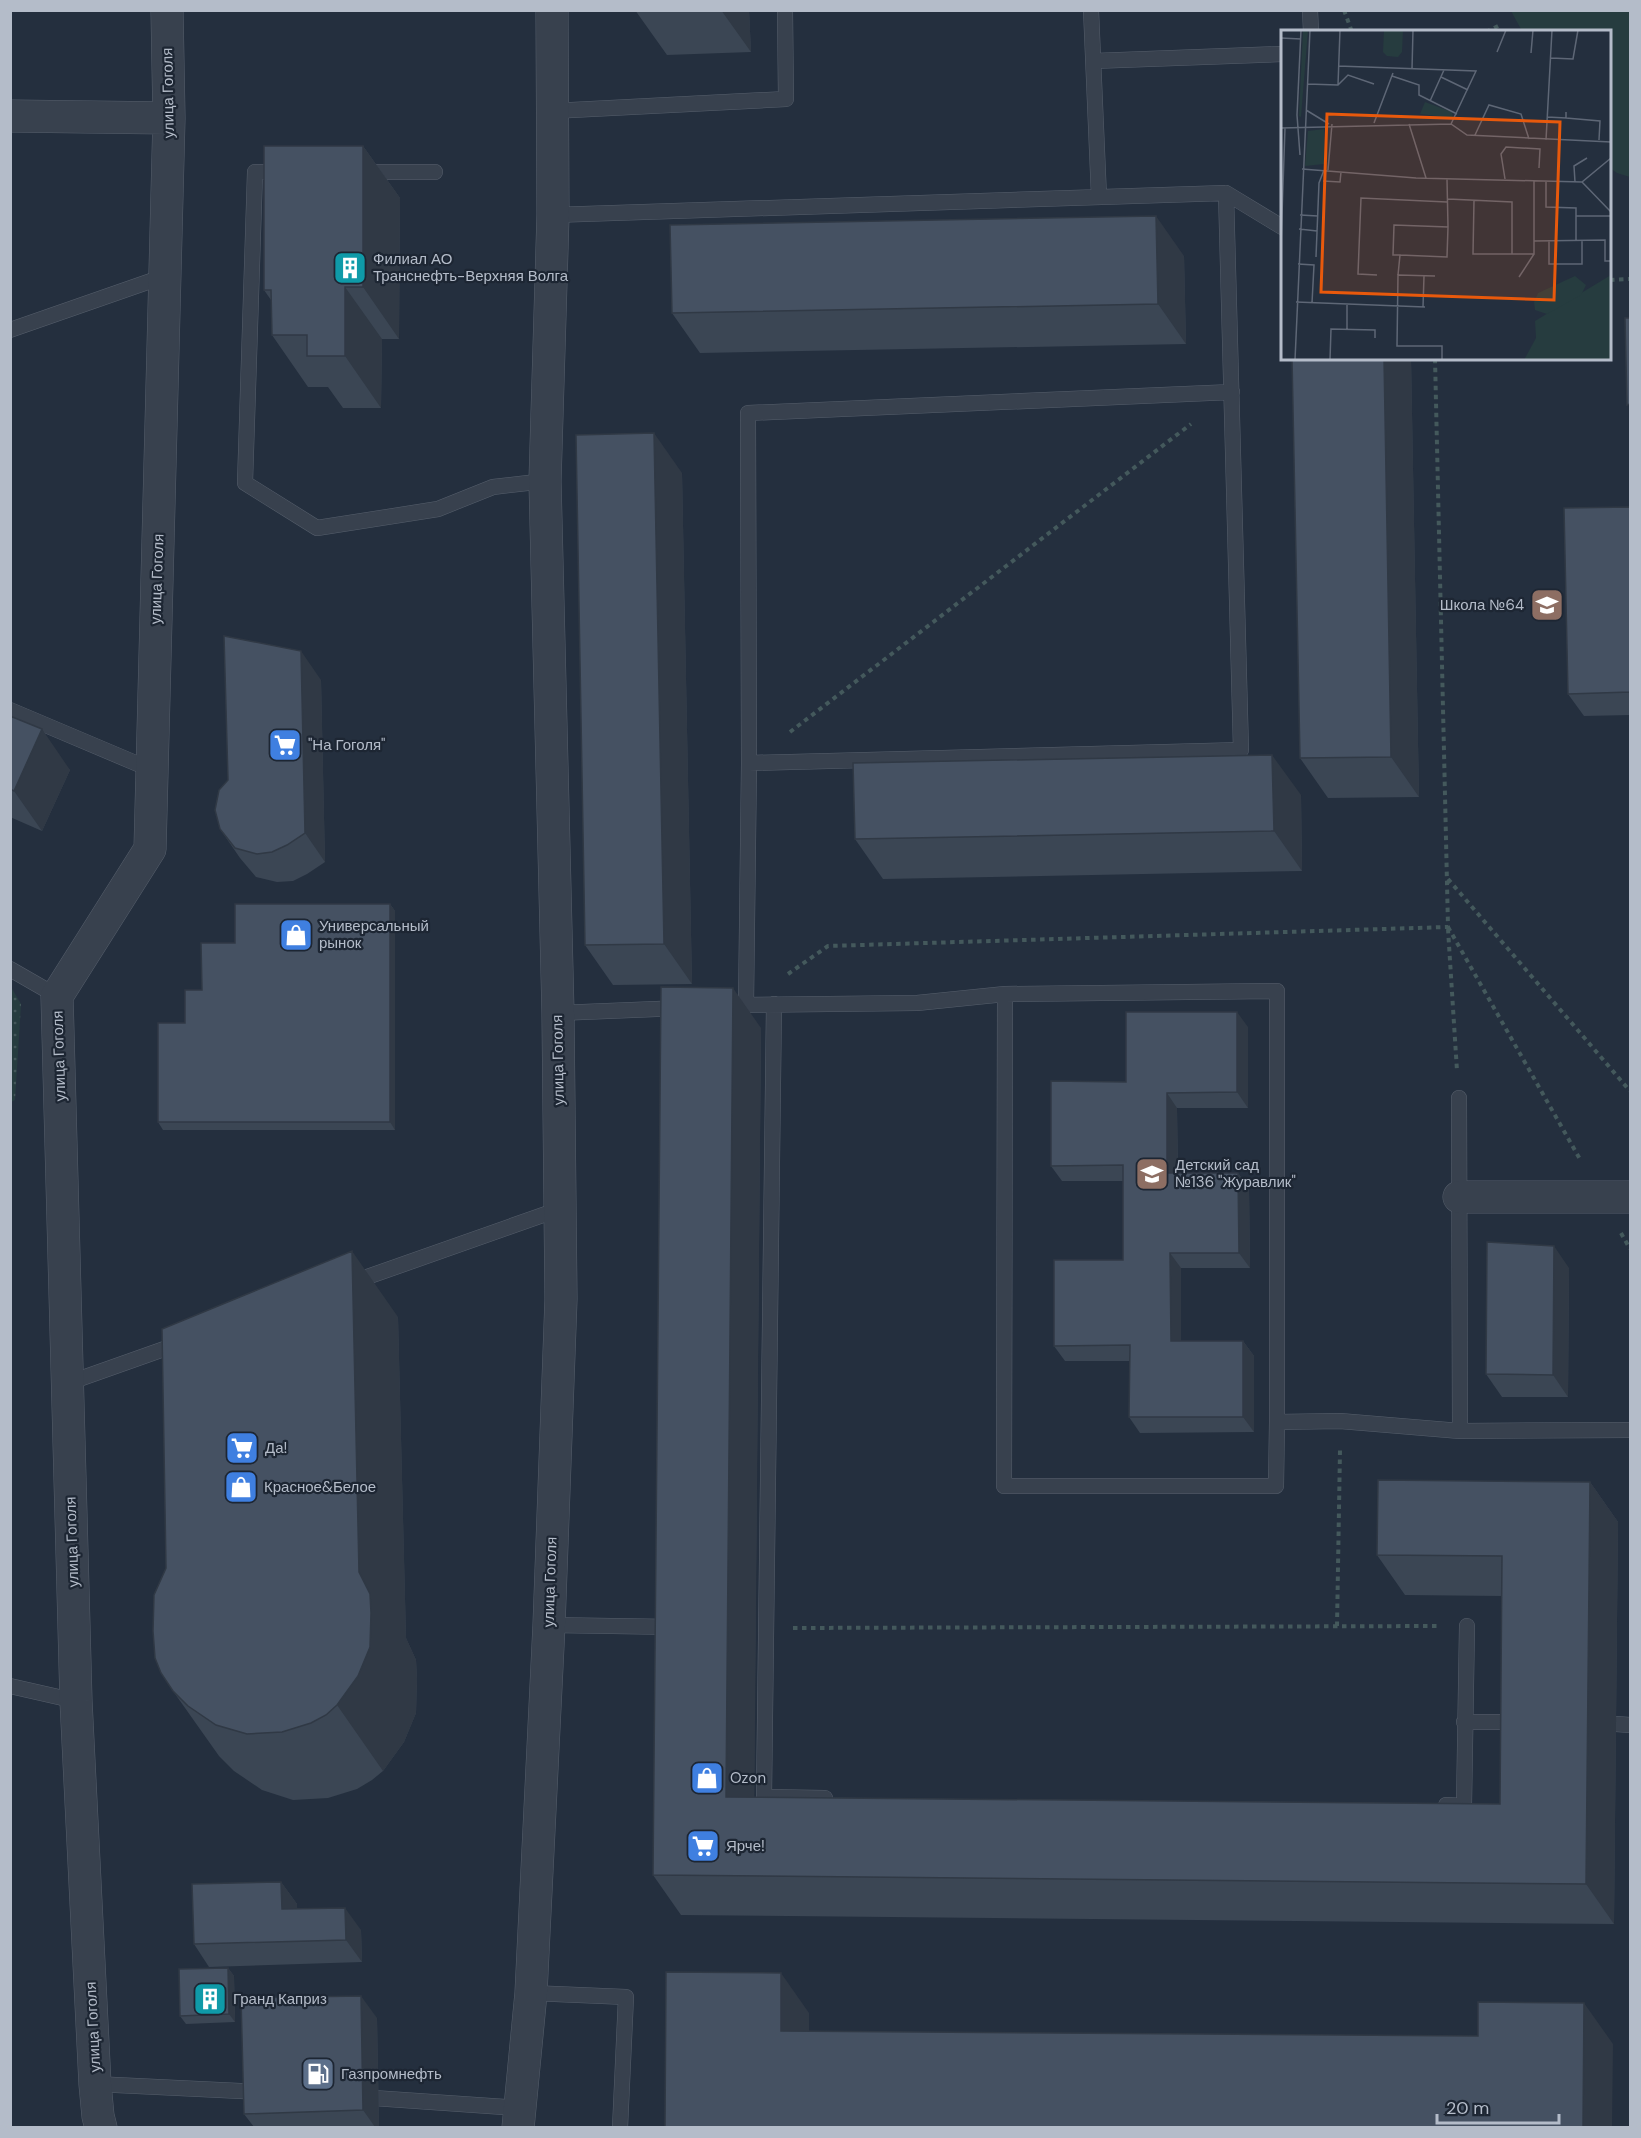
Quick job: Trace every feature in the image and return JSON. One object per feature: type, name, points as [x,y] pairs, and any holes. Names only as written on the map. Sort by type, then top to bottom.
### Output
[{"type":"street","name":"улица Гоголя","points":[[97,2124],[76,1701],[57,996],[150,849],[169,118],[167,10]]},
{"type":"street","name":"улица Гоголя","points":[[518,2118],[531,1993],[549,1625],[561,1299],[558,1013],[545,481],[553,215],[552,10]]},
{"type":"street","points":[[10,116],[169,118]]},
{"type":"street","points":[[1459,1197],[1616,1197]]},
{"type":"lane","points":[[552,111],[786,99],[785,10]]},
{"type":"lane","points":[[1091,10],[1099,197]]},
{"type":"lane","points":[[1310,10],[1311,30]]},
{"type":"lane","points":[[1093,61],[1281,54]]},
{"type":"lane","points":[[300,172],[255,172],[245,483],[317,528],[438,509],[493,487],[545,481]]},
{"type":"lane","points":[[345,172],[435,172]]},
{"type":"lane","points":[[749,763],[1241,750],[1226,193]]},
{"type":"lane","points":[[553,215],[1226,193],[1281,226]]},
{"type":"lane","points":[[10,330],[165,276]]},
{"type":"lane","points":[[746,1005],[749,763],[748,413],[1232,392]]},
{"type":"lane","points":[[10,710],[152,770]]},
{"type":"lane","points":[[10,969],[57,996]]},
{"type":"lane","points":[[723,1006],[917,1003],[1005,994],[1277,991],[1276,1486],[1004,1486],[1005,994]]},
{"type":"lane","points":[[774,1004],[761,1628],[764,1797],[835,1798]]},
{"type":"lane","points":[[558,1013],[699,1007]]},
{"type":"lane","points":[[1459,1098],[1460,1431]]},
{"type":"lane","points":[[336,1288],[560,1209]]},
{"type":"lane","points":[[68,1383],[191,1340]]},
{"type":"lane","points":[[1277,1422],[1340,1421],[1460,1431],[1630,1430]]},
{"type":"lane","points":[[549,1625],[684,1627]]},
{"type":"lane","points":[[1428,1805],[1464,1806],[1467,1626]]},
{"type":"lane","points":[[10,1686],[76,1701]]},
{"type":"lane","points":[[1464,1722],[1529,1722]]},
{"type":"lane","points":[[531,1993],[626,1997],[620,2127]]},
{"type":"lane","points":[[95,2084],[273,2092]]},
{"type":"lane","points":[[340,2096],[518,2118]]},
{"type":"path","points":[[1344,10],[1351,30]]},
{"type":"path","points":[[1490,30],[1500,25]]},
{"type":"path","points":[[1611,280],[1630,279]]},
{"type":"path","points":[[1435,360],[1448,927],[1459,1098]]},
{"type":"path","points":[[749,763],[1232,392]]},
{"type":"path","points":[[1447,878],[1630,1091]]},
{"type":"path","points":[[746,1005],[828,946],[1448,927]]},
{"type":"path","points":[[1448,927],[1616,1197],[1630,1249]]},
{"type":"path","points":[[1337,1626],[1340,1421]]},
{"type":"path","points":[[761,1628],[1467,1626]]},
{"type":"green space","points":[[1511,11],[1630,11],[1630,177],[1611,169],[1611,30],[1521,30]]},
{"type":"green space","points":[[11,987],[21,1004],[15,1100],[11,1102]]},
{"type":"building","points":[[264,146],[363,146],[363,287],[345,287],[345,356],[307,356],[307,335],[272,335],[271,290],[264,290]]},
{"type":"building","points":[[1156,216],[1158,304],[672,313],[670,225]]},
{"type":"building","points":[[1625,318],[1630,318],[1630,404],[1627,405]]},
{"type":"building","points":[[1292,360],[1384,360],[1391,757],[1300,758]]},
{"type":"building","points":[[654,433],[664,944],[585,945],[576,435]]},
{"type":"building","points":[[1630,507],[1630,692],[1568,694],[1564,508]]},
{"type":"building","name":"\"На Гоголя\"","points":[[224,636],[301,651],[305,833],[272,852],[257,854],[235,848],[220,829],[215,810],[219,790],[228,780]]},
{"type":"building","points":[[10,716],[42,729],[14,791],[10,789]]},
{"type":"building","points":[[1272,755],[1274,831],[855,839],[853,763]]},
{"type":"building","points":[[235,904],[390,904],[390,1122],[158,1122],[158,1023],[185,1023],[185,990],[202,990],[201,943],[235,943]]},
{"type":"building","points":[[661,987],[733,988],[726,1797],[1500,1804],[1502,1556],[1377,1555],[1378,1480],[1590,1482],[1586,1884],[653,1875]]},
{"type":"building","points":[[1126,1012],[1237,1012],[1237,1092],[1167,1093],[1167,1173],[1238,1173],[1239,1253],[1170,1253],[1171,1341],[1243,1341],[1243,1417],[1129,1417],[1130,1345],[1054,1346],[1054,1260],[1123,1260],[1123,1165],[1051,1166],[1051,1081],[1126,1082]]},
{"type":"building","points":[[1487,1242],[1554,1246],[1553,1375],[1486,1374]]},
{"type":"building","points":[[352,1251],[359,1572],[370,1594],[370,1647],[358,1676],[337,1705],[326,1715],[311,1723],[282,1732],[247,1734],[216,1725],[188,1706],[173,1691],[161,1673],[155,1658],[154,1595],[166,1568],[162,1329]]},
{"type":"building","points":[[281,1882],[282,1909],[345,1908],[346,1940],[194,1944],[192,1884]]},
{"type":"building","name":"Гранд Каприз","points":[[228,1968],[229,2014],[180,2016],[179,1969]]},
{"type":"building","points":[[666,1972],[781,1973],[781,2031],[1478,2036],[1478,2002],[1584,2003],[1583,2127],[665,2127]]},
{"type":"building","name":"Газпромнефть","points":[[361,1996],[363,2110],[244,2114],[241,1998]]},
{"type":"place","name":"Филиал АО Транснефть-Верхняя Волга","points":[[350,268]]},
{"type":"place","name":"Школа №64","points":[[1547,605]]},
{"type":"place","name":"\"На Гоголя\"","points":[[285,745]]},
{"type":"place","name":"Универсальный рынок","points":[[296,935]]},
{"type":"place","name":"Детский сад №136 \"Журавлик\"","points":[[1152,1174]]},
{"type":"place","name":"Да!","points":[[242,1448]]},
{"type":"place","name":"Красное&Белое","points":[[241,1487]]},
{"type":"place","name":"Ozon","points":[[707,1778]]},
{"type":"place","name":"Ярче!","points":[[703,1846]]},
{"type":"place","name":"Гранд Каприз","points":[[210,1999]]},
{"type":"place","name":"Газпромнефть","points":[[318,2074]]}]
